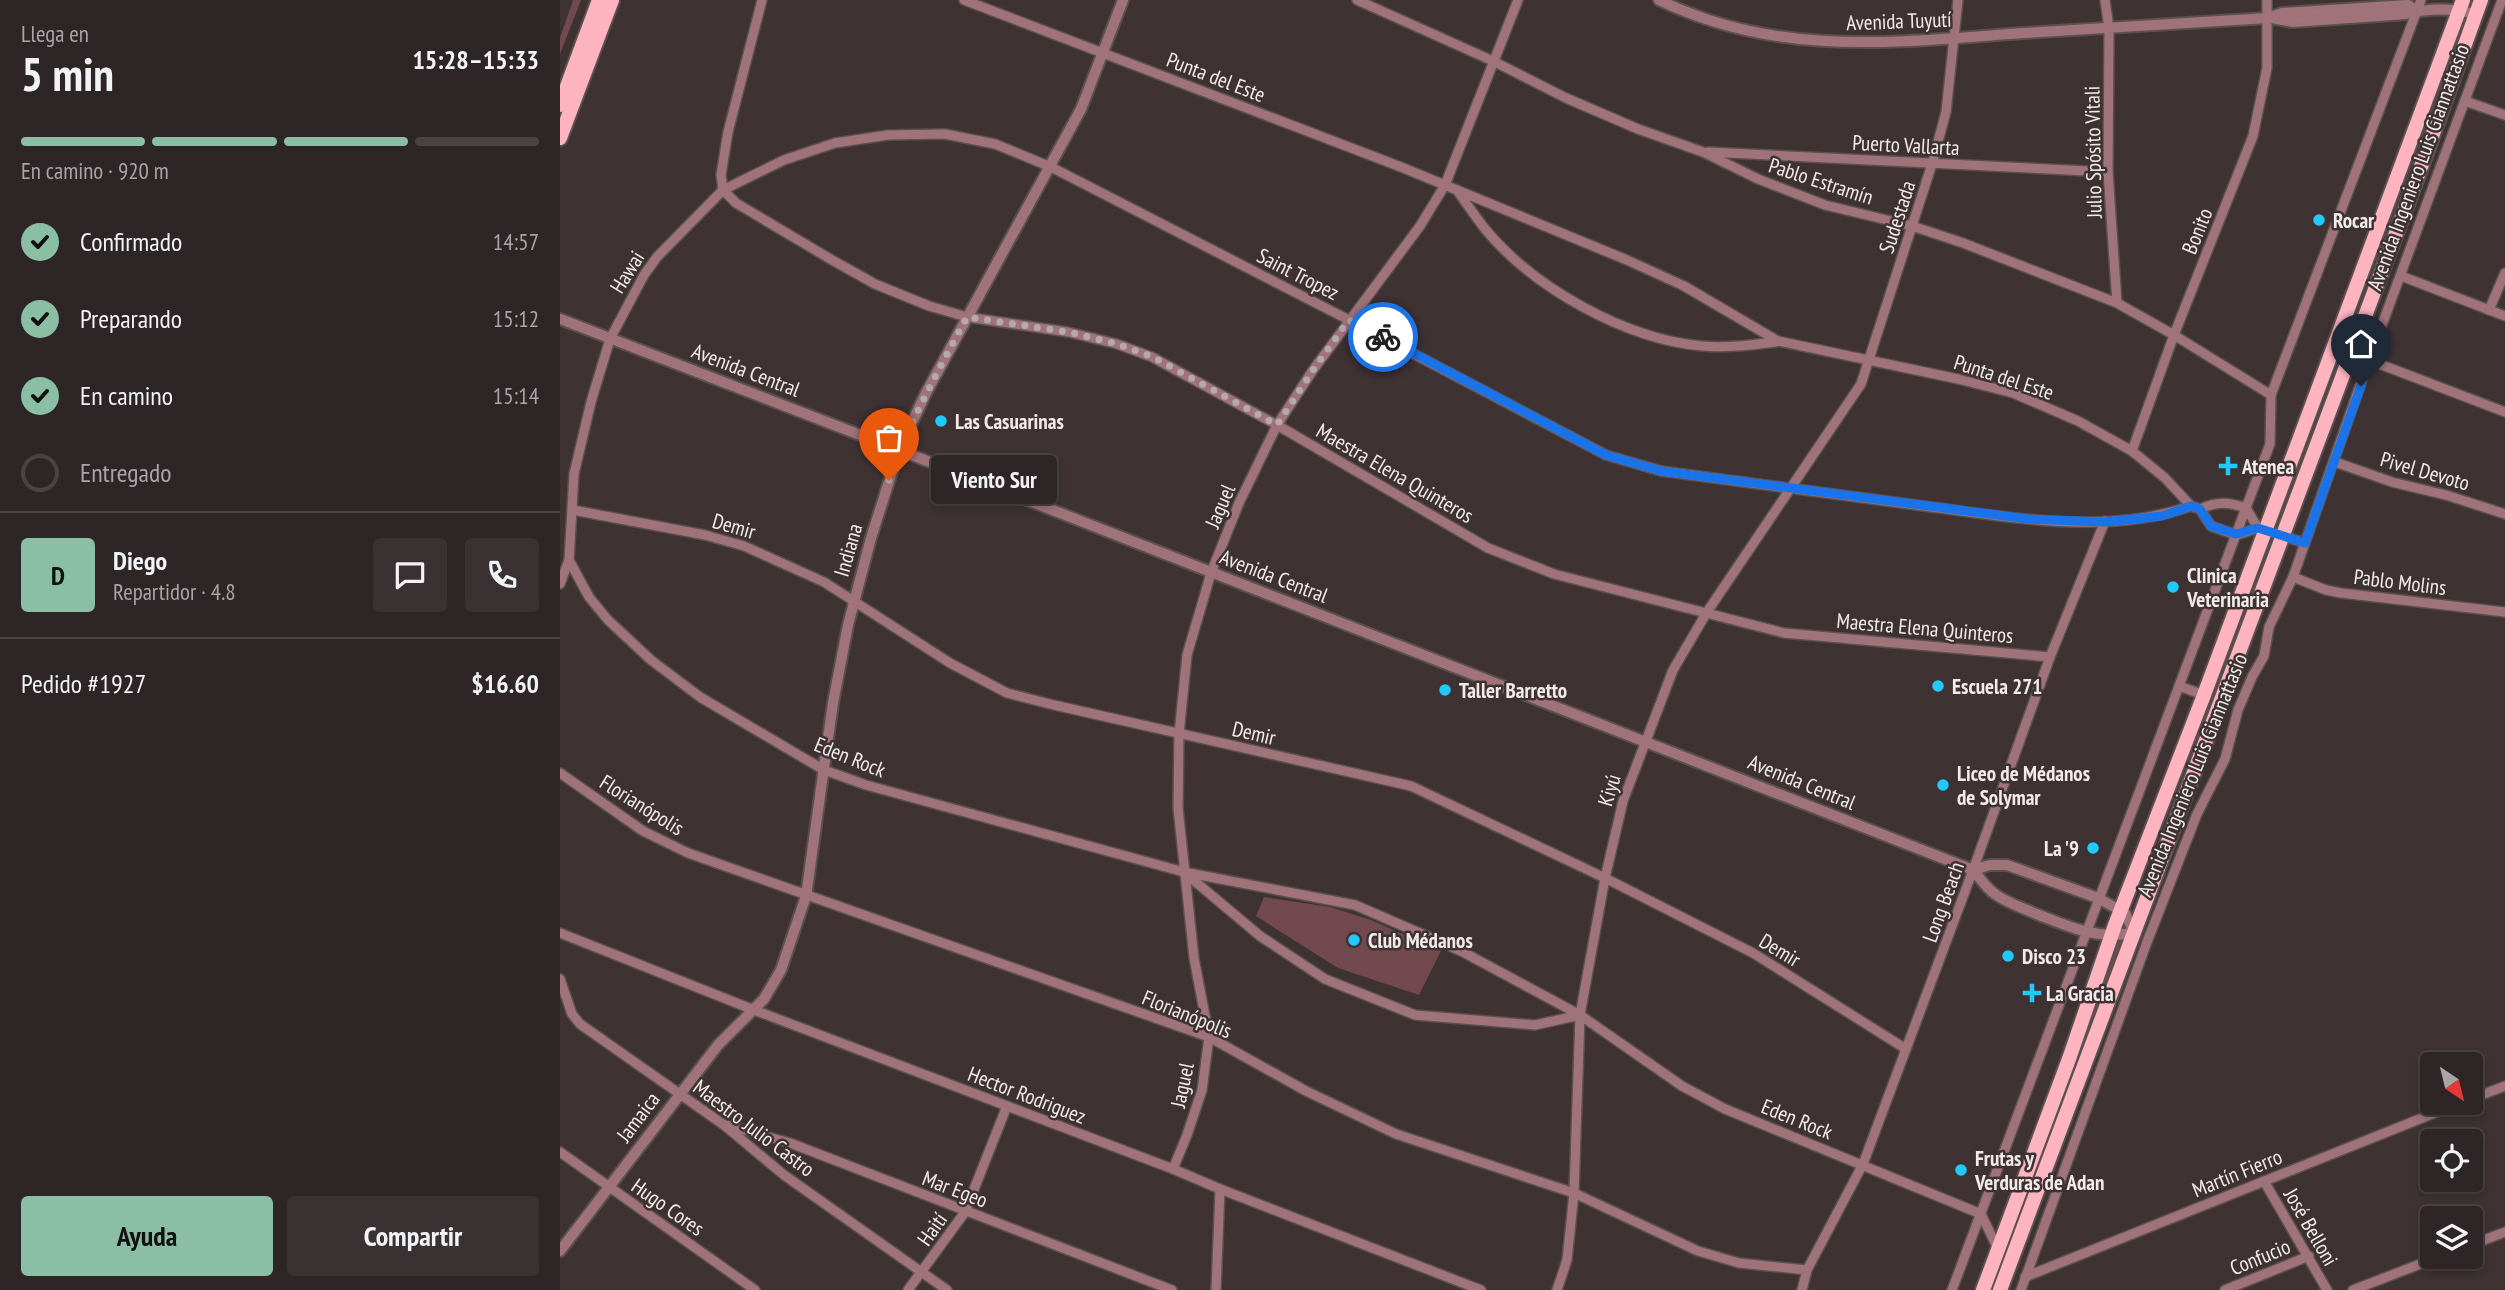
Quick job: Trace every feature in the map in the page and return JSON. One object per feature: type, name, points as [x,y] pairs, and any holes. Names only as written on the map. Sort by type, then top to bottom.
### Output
[{"type":"main road","points":[[560,104],[599,0]]},
{"type":"main road","points":[[560,138],[612,0]]},
{"type":"main road","name":"Avenida Ingeniero Luis Giannattasio","points":[[2000,1290],[2481,0]]},
{"type":"main road","name":"Avenida Ingeniero Luis Giannattasio","points":[[1983,1290],[2112,934],[2204,695],[2262,529],[2461,5]]},
{"type":"street","points":[[723,190],[721,175],[728,132],[762,0]]},
{"type":"street","name":"Punta del Este","points":[[964,0],[1456,188],[1684,286],[1778,341],[1870,359],[2013,393],[2078,421],[2132,451],[2165,478],[2211,526],[2236,534]]},
{"type":"street","name":"Indiana","points":[[754,1010],[764,999],[781,970],[806,896],[833,703],[854,600],[870,538],[900,450],[926,393],[1081,109],[1123,0]]},
{"type":"street","name":"Pablo Estramín","points":[[1357,0],[1493,61],[1566,98],[1703,152],[1758,179],[1825,205],[1912,226],[1963,243],[2117,303],[2271,394]]},
{"type":"street","name":"Jaguel","points":[[1173,1169],[1202,1090],[1209,1037],[1194,958],[1178,808],[1179,734],[1187,655],[1211,573],[1239,503],[1277,425],[1313,370],[1420,226],[1446,185],[1518,0]]},
{"type":"street","name":"Avenida Tuyutí","points":[[1659,0],[1683,12],[1723,25],[1778,37],[1853,44],[2270,18],[2293,22],[2406,14],[2419,5],[2461,5],[2494,21]]},
{"type":"street","name":"Sudestada","points":[[1870,359],[1946,112],[1958,0]]},
{"type":"street","name":"Julio Spósito Vitali","points":[[2105,0],[2109,28],[2108,172],[2117,303]]},
{"type":"street","name":"Bonito","points":[[2132,451],[2253,136],[2267,68],[2270,18],[2267,0]]},
{"type":"street","name":"Avenida Ingeniero Luis Giannattasio","points":[[2021,1290],[2147,942],[2197,814],[2225,759],[2238,710],[2264,656],[2269,627],[2293,577],[2369,360],[2502,0]]},
{"type":"street","name":"Avenida Ingeniero Luis Giannattasio","points":[[1952,1290],[2270,444],[2271,394],[2419,5]]},
{"type":"street","points":[[2466,101],[2505,115]]},
{"type":"street","points":[[2439,118],[2457,123]]},
{"type":"street","name":"Saint Tropez","points":[[723,190],[784,160],[835,143],[888,135],[945,134],[995,144],[1051,167],[1606,455],[1661,471],[2028,519],[2105,522],[2162,516],[2226,502],[2246,508]]},
{"type":"street","name":"Puerto Vallarta","points":[[1703,152],[2108,172]]},
{"type":"street","name":"Punta del Este","points":[[1456,188],[1486,229],[1518,262],[1555,289],[1600,315],[1649,335],[1700,345],[1741,347],[1778,341]]},
{"type":"street","name":"Maestra Elena Quinteros","points":[[723,190],[736,203],[875,284],[929,306],[967,317],[1068,332],[1117,344],[1153,357],[1277,425],[1488,548],[1554,574],[1784,633],[2050,657]]},
{"type":"street","name":"Hawai","points":[[560,584],[569,560],[574,474],[610,339],[638,285],[657,257],[723,190]]},
{"type":"street","points":[[2489,310],[2505,273]]},
{"type":"street","points":[[2401,276],[2505,316]]},
{"type":"street","name":"Avenida Central","points":[[560,319],[1973,870],[1991,892],[2002,899],[2067,927],[2112,934],[2134,932]]},
{"type":"street","name":"Kiyú","points":[[1557,1290],[1567,1260],[1574,1193],[1580,1015],[1605,878],[1623,801],[1644,740],[1673,670],[1707,612],[1861,384],[1870,359]]},
{"type":"street","points":[[2369,360],[2505,412]]},
{"type":"street","name":"Pivel Devoto","points":[[2335,462],[2392,482],[2446,495],[2505,514]]},
{"type":"street","points":[[2246,508],[2262,529]]},
{"type":"street","name":"Demir","points":[[573,510],[744,545],[785,563],[854,600],[950,663],[1007,693],[1411,786],[1605,878],[1753,953],[1906,1049]]},
{"type":"street","name":"Long Beach","points":[[1802,1290],[1807,1270],[1863,1164],[2050,657],[2105,522]]},
{"type":"street","points":[[2236,534],[2262,529],[2305,543]]},
{"type":"street","name":"Eden Rock","points":[[569,560],[589,597],[608,620],[651,660],[700,697],[824,770],[866,785],[1184,872],[1355,905],[1461,951],[1580,1015],[1682,1086],[1725,1109],[1981,1214]]},
{"type":"street","name":"Pablo Molins","points":[[2293,577],[2341,593],[2505,612]]},
{"type":"street","points":[[2179,686],[2204,695]]},
{"type":"street","name":"Florianópolis","points":[[560,773],[643,831],[688,853],[1209,1037],[1306,1091],[1396,1134],[1574,1193],[1698,1251],[1739,1264],[1807,1270]]},
{"type":"street","points":[[1973,870],[2007,864],[2098,898],[2121,910],[2129,918],[2134,932],[2147,942]]},
{"type":"street","name":"Eden Rock","points":[[1184,872],[1260,936],[1325,979],[1415,1015],[1535,1025],[1580,1015]]},
{"type":"street","name":"Hector Rodriguez","points":[[560,933],[1481,1290]]},
{"type":"street","name":"Maestro Julio Castro","points":[[560,979],[572,1014],[580,1024],[724,1125],[775,1168],[947,1290]]},
{"type":"street","name":"Jamaica","points":[[560,1251],[718,1045],[754,1010]]},
{"type":"street","points":[[2483,1095],[2505,1087]]},
{"type":"street","name":"Haití","points":[[908,1290],[965,1212],[1007,1106]]},
{"type":"street","name":"Martín Fierro","points":[[2025,1277],[2429,1115]]},
{"type":"street","name":"Mar Egeo","points":[[724,1125],[790,1143],[1172,1290]]},
{"type":"street","name":"Hugo Cores","points":[[560,1152],[755,1290]]},
{"type":"street","name":"José Belloni","points":[[2264,1181],[2327,1290]]},
{"type":"street","points":[[1216,1290],[1220,1189]]},
{"type":"street","points":[[1981,1214],[1998,1249]]},
{"type":"street","points":[[2483,1240],[2505,1232]]},
{"type":"street","name":"Confucio","points":[[2225,1290],[2309,1256]]},
{"type":"street","points":[[2353,1290],[2420,1264]]},
{"type":"street","points":[[2010,1266],[2025,1277]]},
{"type":"shaded area","points":[[573,0],[581,0],[560,54],[560,38]]},
{"type":"shaded area","name":"Club Médanos","points":[[1264,897],[1330,907],[1371,920],[1441,951],[1419,995],[1338,968],[1256,916]]},
{"type":"shaded area","points":[[2119,936],[2125,936],[1996,1290],[1987,1290]]},
{"type":"way so far","points":[[889,480],[926,393],[967,317],[1068,332],[1117,344],[1153,357],[1277,425],[1349,320],[1383,337]]},
{"type":"place","name":"Rocar","points":[[2319,220]]},
{"type":"place","name":"Las Casuarinas","points":[[941,421]]},
{"type":"place","name":"Atenea","points":[[2228,466]]},
{"type":"place","name":"Viento Sur","points":[[889,480]]},
{"type":"place","name":"Clinica Veterinaria","points":[[2173,587]]},
{"type":"place","name":"Escuela 271","points":[[1938,686]]},
{"type":"place","name":"Taller Barretto","points":[[1445,690]]},
{"type":"place","name":"Liceo de Médanos de Solymar","points":[[1943,785]]},
{"type":"place","name":"La '9","points":[[2093,848]]},
{"type":"place","name":"Club Médanos","points":[[1354,940]]},
{"type":"place","name":"Disco 23","points":[[2008,956]]},
{"type":"place","name":"La Gracia","points":[[2032,993]]},
{"type":"place","name":"Frutas y Verduras de Adan","points":[[1961,1170]]},
{"type":"route","points":[[1383,337],[1606,455],[1661,471],[2028,519],[2105,522],[2162,516],[2191,506],[2200,509],[2211,526],[2236,534],[2258,528],[2305,543],[2361,386]]}]
